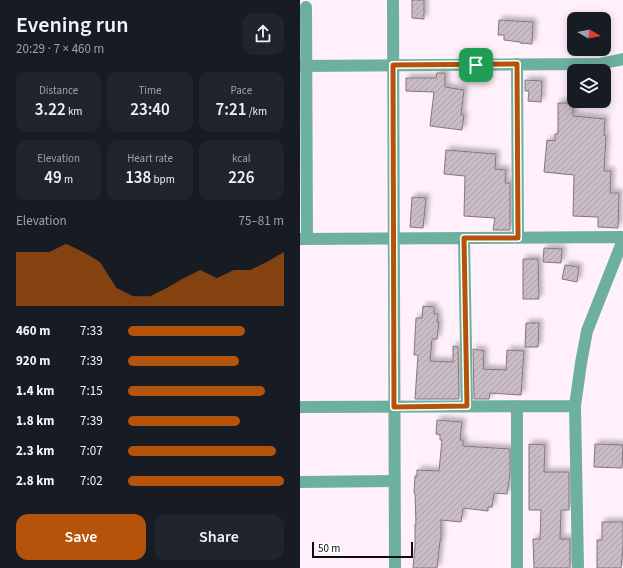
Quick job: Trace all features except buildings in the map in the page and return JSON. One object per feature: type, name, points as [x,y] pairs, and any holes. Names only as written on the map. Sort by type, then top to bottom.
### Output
[{"type":"street","points":[[393,0],[395,568]]},
{"type":"street","points":[[306,7],[303,66],[304,239],[623,239],[587,331],[575,406],[578,568]]},
{"type":"street","points":[[303,66],[600,64],[623,59]]},
{"type":"street","points":[[517,64],[518,238]]},
{"type":"street","points":[[464,238],[467,406]]},
{"type":"street","points":[[517,406],[517,568]]},
{"type":"street","points":[[300,407],[575,406]]},
{"type":"street","points":[[300,482],[394,481]]},
{"type":"route","points":[[517,64],[518,238],[464,238],[467,406],[394,407],[393,65],[476,65],[517,64]]}]
